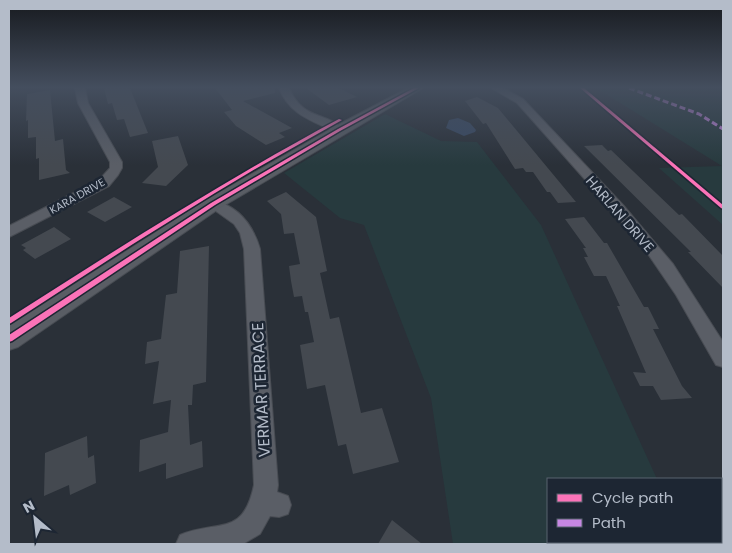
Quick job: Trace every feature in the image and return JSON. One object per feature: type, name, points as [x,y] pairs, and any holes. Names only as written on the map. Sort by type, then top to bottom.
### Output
[{"type":"street","name":"KARA DRIVE","points":[[9,232],[104,183],[120,168],[89,114]]},
{"type":"street","points":[[305,114],[340,130]]},
{"type":"street","points":[[9,339],[213,204],[370,114]]},
{"type":"street","name":"HARLAN DRIVE","points":[[532,114],[667,268],[686,296],[723,359]]},
{"type":"street","name":"VERMAR TERRACE","points":[[189,544],[238,536],[272,504],[266,485],[252,249],[249,235],[242,223],[232,213],[213,204]]},
{"type":"green space","points":[[385,114],[441,141],[477,142],[541,225],[657,478],[547,478],[547,543],[687,544],[453,544],[431,398],[364,225],[340,218],[284,173]]},
{"type":"green space","points":[[638,114],[723,114],[723,225],[659,168],[722,166]]},
{"type":"water","points":[[458,118],[470,123],[476,130],[475,132],[464,136],[446,128],[449,120]]},
{"type":"building","points":[[26,114],[52,114],[55,141],[63,139],[66,170],[70,173],[39,180],[39,158],[36,159],[36,137],[28,138],[28,120],[26,121]]},
{"type":"building","points":[[115,114],[140,114],[148,133],[130,137],[124,119],[117,120]]},
{"type":"building","points":[[226,114],[266,114],[292,128],[279,133],[285,137],[266,145],[236,126]]},
{"type":"building","points":[[475,114],[503,114],[576,202],[558,203],[550,192],[547,192],[533,172],[526,172],[523,168],[515,169],[486,123],[483,124]]},
{"type":"building","points":[[178,136],[188,165],[166,186],[142,183],[158,167],[152,141]]},
{"type":"building","points":[[602,145],[608,151],[611,150],[679,215],[682,214],[723,256],[723,288],[688,252],[691,252],[584,146]]},
{"type":"building","points":[[286,192],[316,217],[327,271],[320,273],[330,319],[339,317],[361,413],[382,408],[399,462],[353,474],[346,444],[338,446],[325,385],[307,389],[300,345],[314,342],[308,312],[305,312],[302,296],[294,297],[291,281],[289,266],[300,264],[294,233],[284,234],[281,214],[267,201]]},
{"type":"building","points":[[114,197],[132,207],[105,222],[87,212]]},
{"type":"building","points":[[584,217],[604,243],[607,243],[644,307],[648,307],[659,329],[653,329],[682,386],[692,398],[661,400],[653,386],[640,386],[633,372],[646,373],[617,306],[620,306],[606,276],[594,276],[584,257],[588,257],[583,248],[586,248],[565,219]]},
{"type":"building","points":[[54,227],[71,239],[35,259],[23,250],[26,248],[21,245]]},
{"type":"building","points":[[209,246],[206,382],[193,385],[192,405],[188,405],[190,445],[202,441],[203,467],[166,479],[166,463],[139,472],[140,440],[168,432],[171,400],[153,404],[159,361],[145,364],[147,342],[161,339],[166,295],[177,293],[180,251]]},
{"type":"building","points":[[87,436],[88,458],[94,455],[96,483],[70,495],[69,485],[44,496],[45,453]]},
{"type":"building","points":[[392,520],[422,544],[378,544]]},
{"type":"marked path","points":[[698,114],[723,129]]},
{"type":"cycle path","points":[[9,339],[213,204],[369,114]]},
{"type":"cycle path","points":[[613,114],[723,207]]},
{"type":"cycle path","points":[[9,321],[131,242],[213,192],[340,120]]}]
